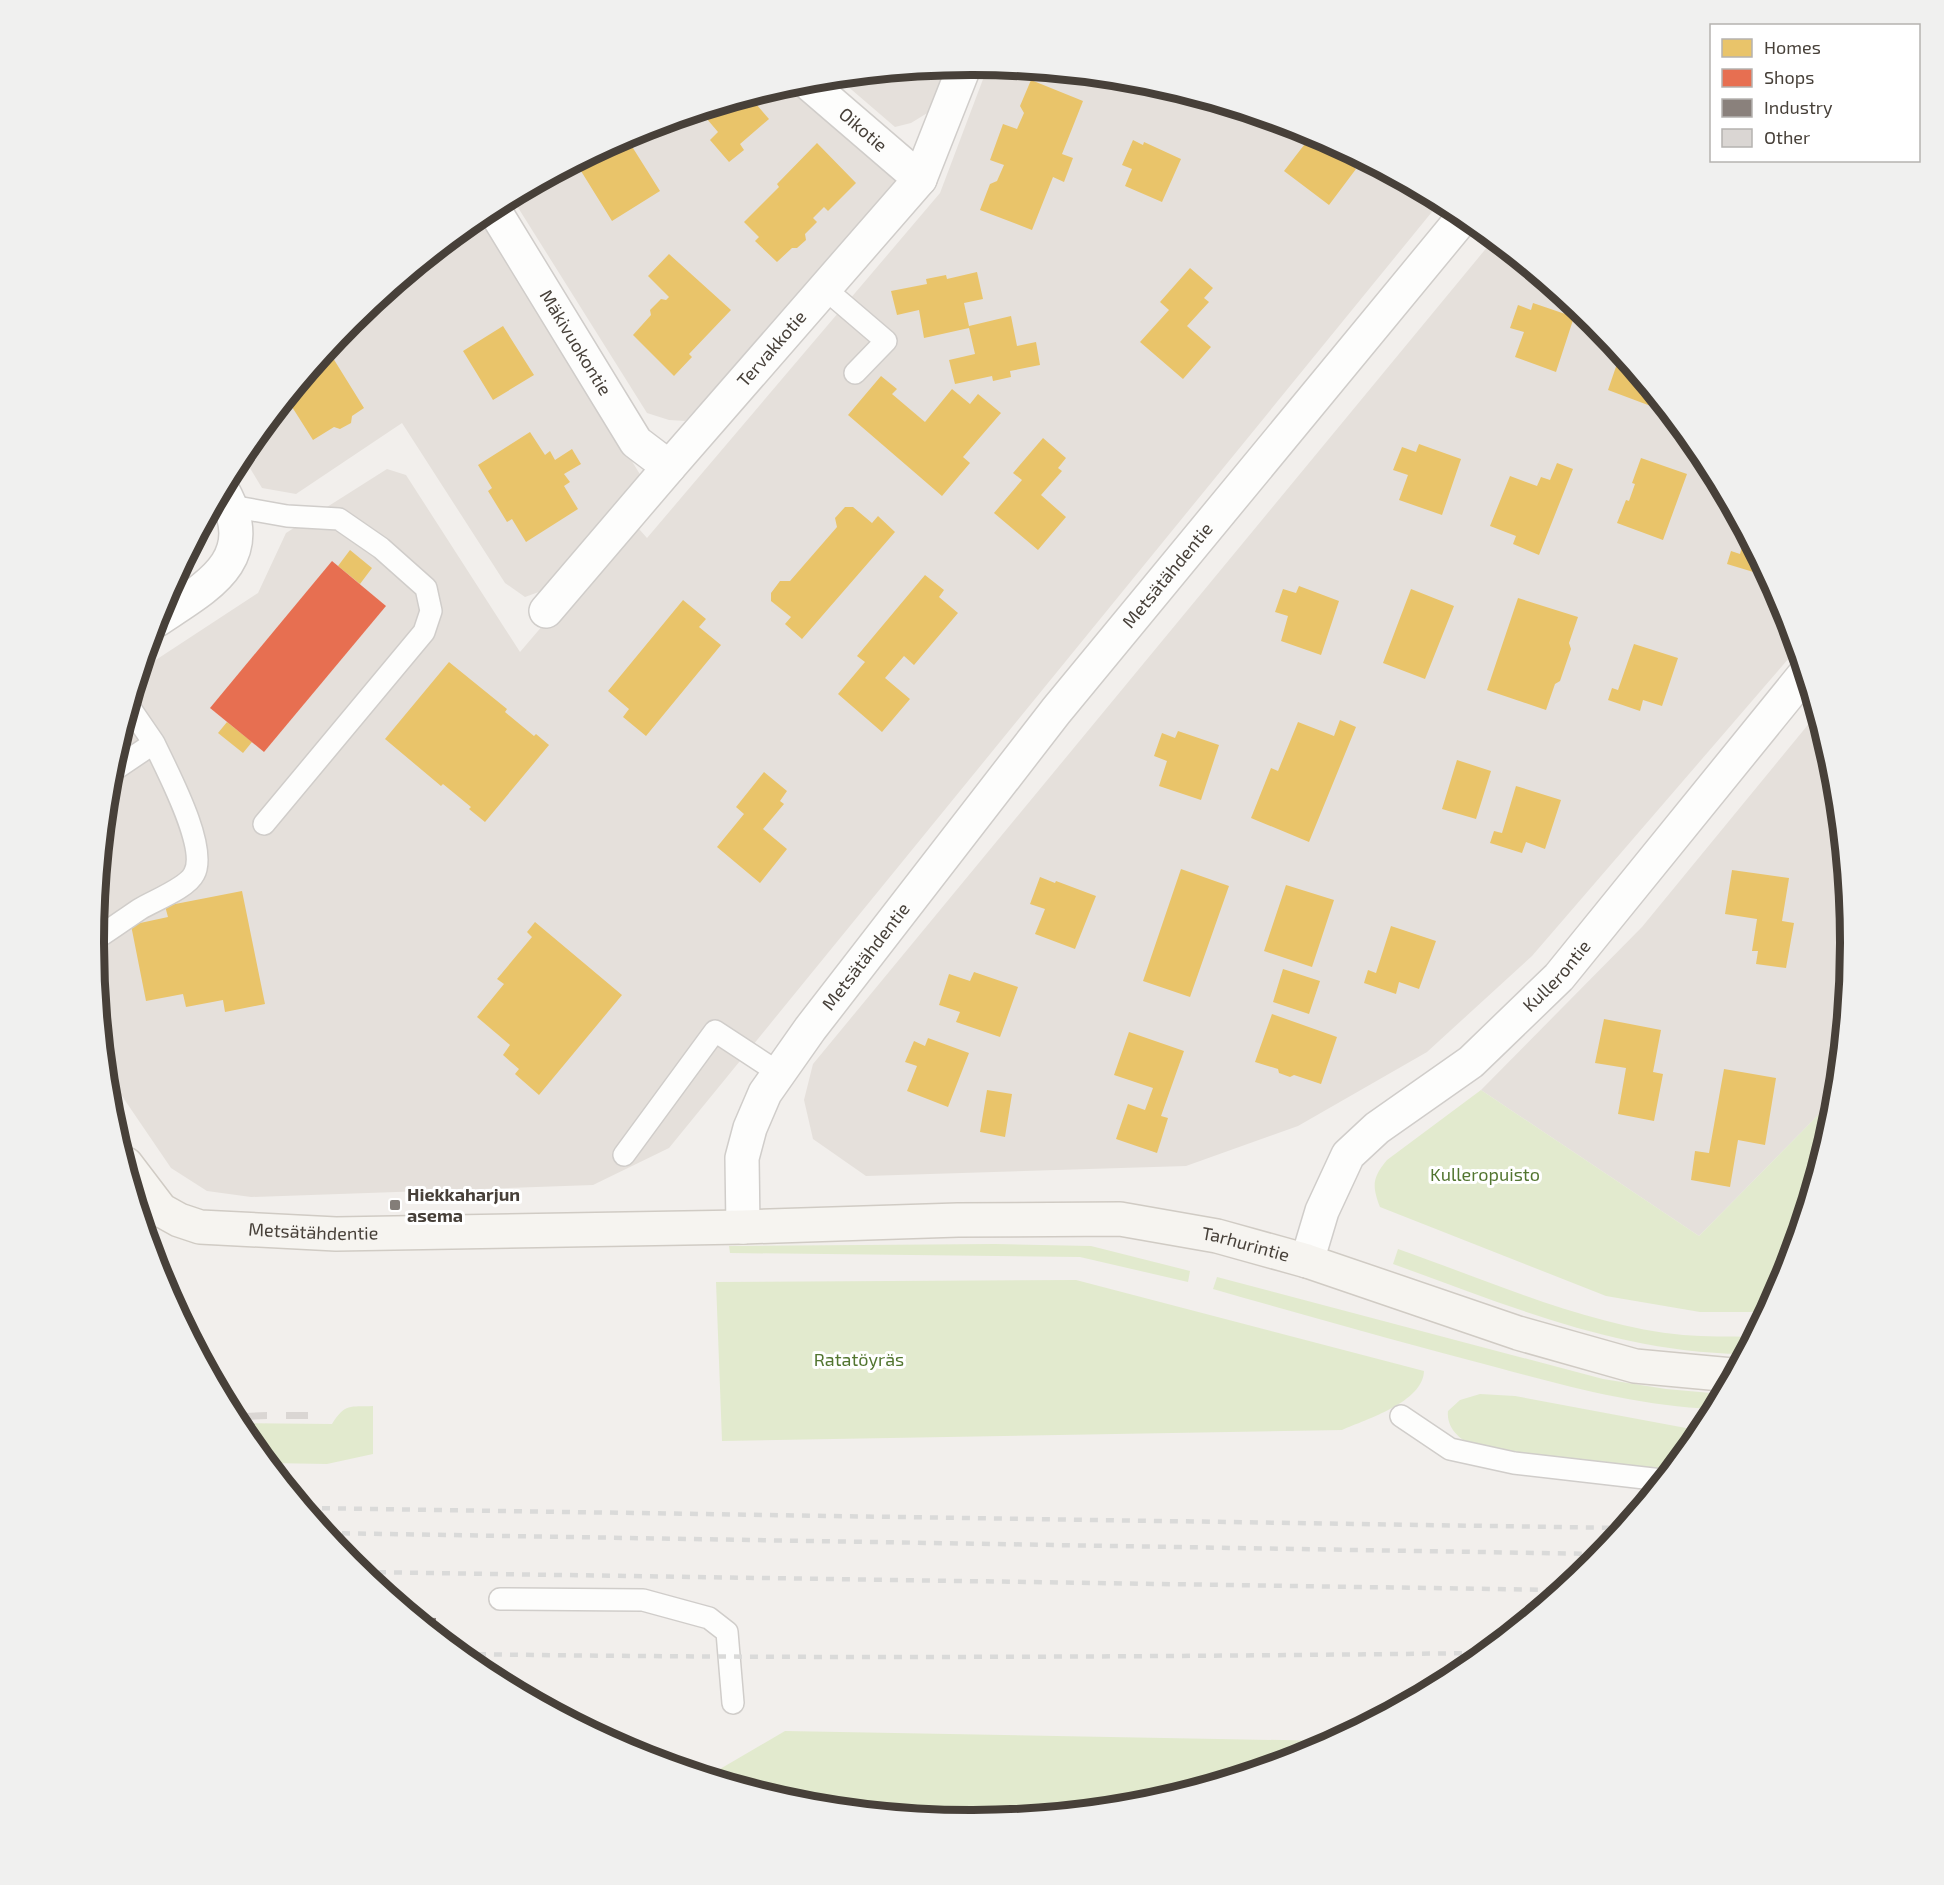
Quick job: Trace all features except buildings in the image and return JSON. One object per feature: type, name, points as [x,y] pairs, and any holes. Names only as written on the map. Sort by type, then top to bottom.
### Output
[{"type":"street","name":"Tervakkotie","points":[[546,611],[920,179],[961,75]]},
{"type":"street","name":"Oikotie","points":[[816,90],[920,179]]},
{"type":"street","name":"Mäkivuokontie","points":[[498,216],[636,442],[669,467]]},
{"type":"street","name":"Metsätähdentie","points":[[138,1180],[161,1210],[179,1220],[200,1227],[336,1234],[743,1227],[742,1158],[750,1128],[765,1093],[810,1029],[1056,711],[1458,224]]},
{"type":"street","points":[[171,610],[206,587],[226,567],[237,538],[227,499]]},
{"type":"street","name":"Kullerontie","points":[[1307,1261],[1322,1211],[1348,1155],[1377,1128],[1471,1062],[1559,977],[1799,682]]},
{"type":"street","name":"Tarhurintie","points":[[743,1227],[958,1220],[1120,1219],[1217,1236],[1307,1261],[1518,1334],[1624,1363],[1724,1374]]},
{"type":"lane","points":[[824,288],[886,341],[855,373]]},
{"type":"lane","points":[[228,498],[287,516],[339,519],[381,548],[426,588],[431,611],[424,632],[264,824]]},
{"type":"lane","points":[[104,933],[140,909],[189,881],[196,872],[196,841],[177,789],[154,743],[135,715]]},
{"type":"lane","points":[[123,764],[154,743]]},
{"type":"lane","points":[[624,1155],[715,1031],[779,1073]]},
{"type":"lane","points":[[1401,1416],[1450,1449],[1515,1463],[1654,1478]]},
{"type":"lane","points":[[500,1599],[644,1600],[709,1618],[727,1632],[733,1703]]},
{"type":"shaded area","points":[[984,75],[1085,82],[1197,105],[1251,121],[1356,164],[1434,209],[669,1148],[593,1185],[251,1197],[207,1191],[171,1168],[117,1089],[106,999],[104,942],[106,886],[112,829],[121,773],[134,718],[151,663],[258,593],[286,533],[387,469],[406,475],[520,652],[632,521],[647,538],[940,193]]},
{"type":"shaded area","points":[[946,76],[929,112],[911,123],[895,127],[845,84]]},
{"type":"shaded area","points":[[807,91],[895,168],[895,181],[888,199],[685,421],[669,420],[647,413],[516,205],[588,164],[640,141],[693,121],[747,105]]},
{"type":"shaded area","points":[[486,224],[641,476],[555,586],[525,597],[505,583],[402,423],[296,494],[262,488],[248,465],[284,414],[320,371],[400,290]]},
{"type":"shaded area","points":[[1488,246],[1544,290],[1585,329],[1660,414],[1723,509],[1750,559],[1790,657],[1532,956],[1427,1052],[1298,1126],[1186,1166],[866,1176],[813,1139],[804,1100],[813,1064]]},
{"type":"shaded area","points":[[1811,721],[1823,773],[1832,829],[1838,886],[1840,942],[1838,999],[1823,1110],[1699,1236],[1481,1090],[1642,927]]},
{"type":"green space","points":[[208,533],[204,547],[196,555]]},
{"type":"green space","name":"Kulleropuisto","points":[[1481,1090],[1699,1236],[1823,1110],[1810,1167],[1793,1221],[1756,1312],[1700,1312],[1606,1296],[1380,1207],[1375,1182],[1378,1172],[1387,1160]]},
{"type":"green space","points":[[995,1244],[1091,1246],[1190,1271],[1188,1282],[1080,1257],[730,1253],[729,1246]]},
{"type":"green space","points":[[1398,1249],[1539,1300],[1611,1322],[1683,1335],[1744,1337],[1735,1353],[1651,1345],[1607,1336],[1522,1310],[1393,1264]]},
{"type":"green space","points":[[1217,1277],[1603,1379],[1666,1389],[1712,1393],[1703,1408],[1632,1400],[1578,1389],[1213,1289]]},
{"type":"green space","name":"Ratatöyräs","points":[[1076,1280],[1424,1371],[1421,1382],[1414,1392],[1392,1408],[1342,1430],[722,1441],[716,1282]]},
{"type":"green space","points":[[1480,1394],[1515,1396],[1690,1429],[1661,1470],[1598,1464],[1489,1450],[1471,1445],[1456,1434],[1448,1418],[1448,1411],[1460,1400]]},
{"type":"green space","points":[[373,1406],[373,1454],[327,1464],[278,1463],[250,1423],[332,1424],[341,1412],[353,1407]]},
{"type":"green space","points":[[785,1731],[1312,1741],[1251,1764],[1197,1780],[1085,1803],[1029,1808],[972,1810],[859,1803],[803,1793],[717,1771]]},
{"type":"railway","points":[[315,1508],[1611,1528]]},
{"type":"railway","points":[[338,1533],[1587,1554]]},
{"type":"railway","points":[[376,1572],[1549,1590]]},
{"type":"railway","points":[[476,1654],[973,1657],[1469,1653]]},
{"type":"place","name":"Hiekkaharjun asema","points":[[395,1205]]}]
